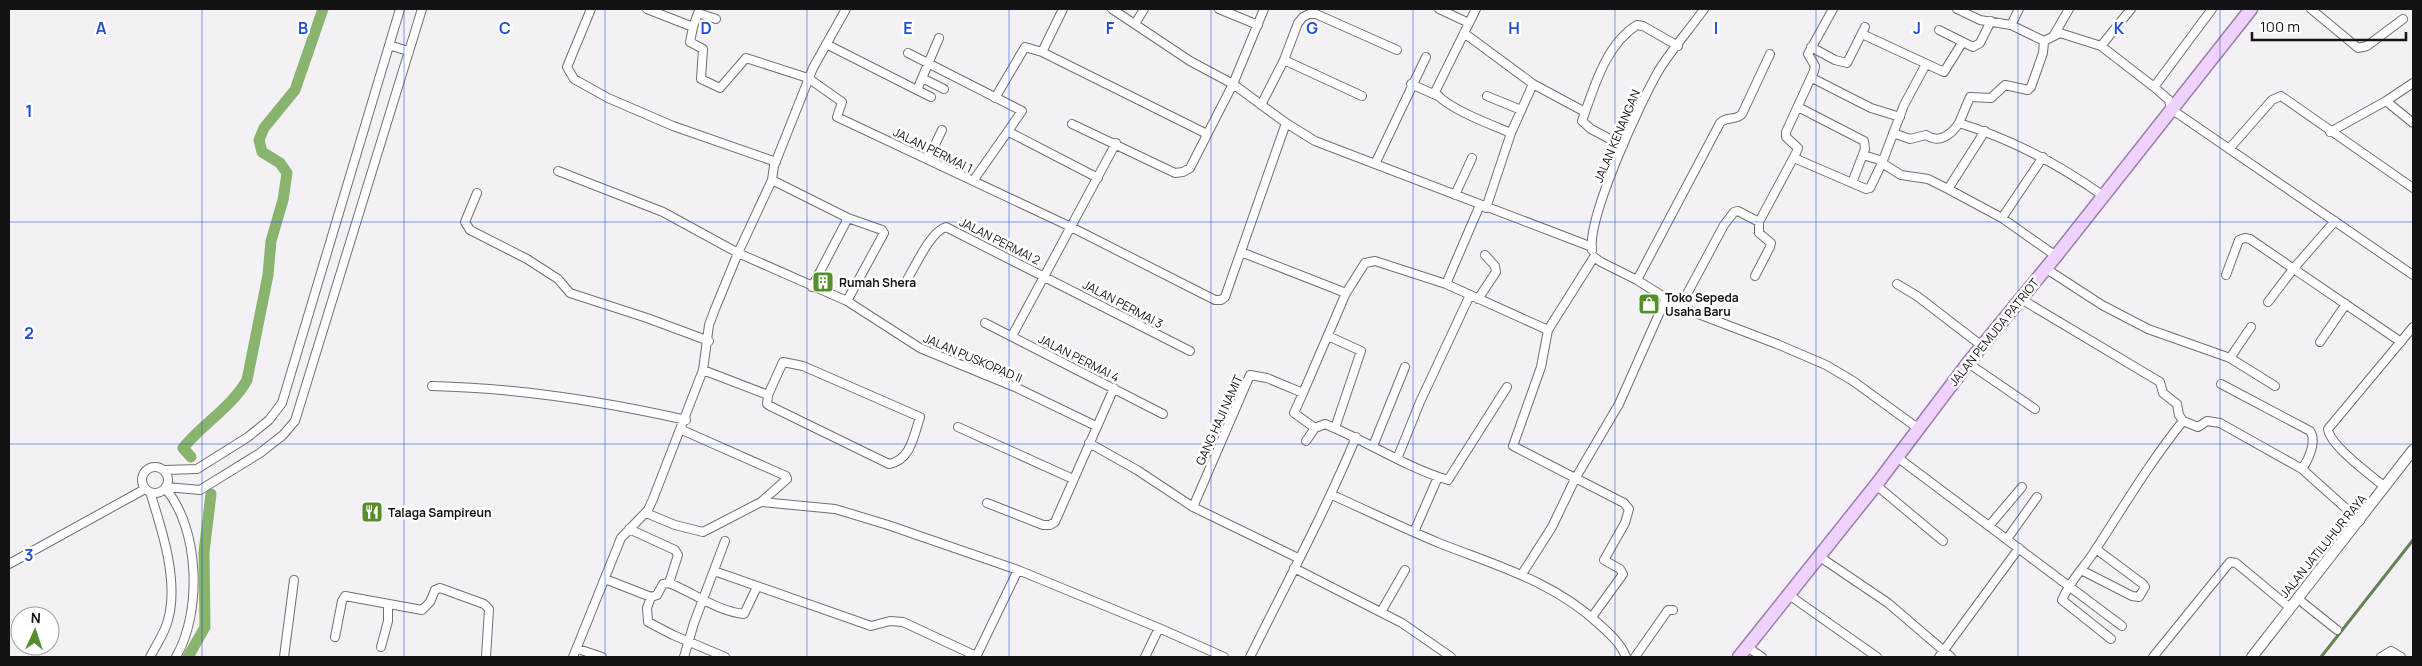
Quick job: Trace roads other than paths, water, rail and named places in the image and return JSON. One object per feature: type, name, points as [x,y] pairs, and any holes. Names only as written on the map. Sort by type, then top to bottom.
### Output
[{"type":"main road","name":"JALAN PEMUDA PATRIOT","points":[[1738,657],[1820,557],[1968,363],[2056,256],[2102,195],[2251,9]]},
{"type":"street","points":[[150,657],[168,622],[172,600],[165,542],[142,476],[151,467],[164,470],[197,469],[248,437],[269,420],[282,403],[400,9]]},
{"type":"street","points":[[9,564],[148,490],[156,493],[166,488],[200,490],[260,453],[295,421],[422,9]]},
{"type":"street","points":[[591,9],[569,58],[567,67],[574,79],[608,98],[655,118],[776,162]]},
{"type":"street","points":[[647,9],[693,27]]},
{"type":"street","points":[[573,657],[578,649],[622,538],[646,512],[682,430],[703,370],[709,325],[738,253],[772,180],[776,162],[808,78],[846,9]]},
{"type":"street","points":[[1042,52],[1063,9]]},
{"type":"street","points":[[1112,9],[1190,61],[1233,84],[1286,123],[1315,141],[1592,247]]},
{"type":"street","points":[[1135,24],[1144,9]]},
{"type":"street","points":[[1219,9],[1258,25]]},
{"type":"street","points":[[1072,124],[1116,143],[1175,173],[1183,172],[1190,168],[1233,84],[1264,9]]},
{"type":"street","points":[[1439,9],[1469,23]]},
{"type":"street","points":[[1438,96],[1435,88],[1476,9]]},
{"type":"street","name":"JALAN KENANGAN","points":[[1594,257],[1592,247],[1600,206],[1644,98],[1661,68],[1704,9]]},
{"type":"street","points":[[1755,276],[1770,247],[1770,243],[1759,232],[1759,222],[1798,148],[1786,138],[1786,132],[1812,78],[1815,66],[1809,58],[1811,47],[1833,9]]},
{"type":"street","points":[[1957,9],[1980,20],[2011,25],[2044,41]]},
{"type":"street","points":[[2011,25],[2019,9]]},
{"type":"street","points":[[2054,35],[2069,9]]},
{"type":"street","points":[[2101,46],[2131,9]]},
{"type":"street","points":[[2154,87],[2212,9]]},
{"type":"street","points":[[2311,9],[2358,48],[2367,46],[2403,19]]},
{"type":"street","points":[[1261,105],[1284,60],[1298,23],[1303,16],[1317,11],[1397,50]]},
{"type":"street","points":[[716,19],[698,13],[693,27],[690,42],[703,48],[701,79],[720,88],[746,58],[808,78]]},
{"type":"street","points":[[1939,30],[1973,47],[1977,46],[1991,22]]},
{"type":"street","points":[[1623,146],[1591,129],[1582,121],[1596,83],[1613,48],[1618,41],[1637,25],[1678,46]]},
{"type":"street","points":[[1811,47],[1835,60],[1847,63],[1863,30],[1944,72],[1962,43]]},
{"type":"street","points":[[2044,41],[2060,33],[2101,46],[2154,87],[2168,100],[2171,109],[2413,275]]},
{"type":"street","points":[[1464,34],[1533,84],[1585,112]]},
{"type":"street","points":[[917,90],[939,38]]},
{"type":"street","points":[[1893,133],[1910,139],[1926,136],[1939,140],[1952,132],[1959,123],[1970,97],[1991,98],[2005,86],[2028,90],[2044,53],[2044,41]]},
{"type":"street","points":[[826,44],[931,97]]},
{"type":"street","points":[[389,45],[408,51]]},
{"type":"street","points":[[995,98],[1025,47],[1042,52],[1207,134]]},
{"type":"street","points":[[908,52],[1022,111],[973,181]]},
{"type":"street","points":[[1637,280],[1720,123],[1726,119],[1738,118],[1744,112],[1770,54]]},
{"type":"street","points":[[1375,164],[1388,132],[1405,104],[1411,84],[1426,57]]},
{"type":"street","points":[[1284,60],[1362,96]]},
{"type":"street","points":[[1794,158],[1866,189],[1870,188],[1900,117],[1926,64]]},
{"type":"street","name":"JALAN PERMAI 1","points":[[808,78],[842,102],[837,117],[1071,227],[1215,300],[1225,297],[1241,252]]},
{"type":"street","points":[[922,78],[944,88]]},
{"type":"street","points":[[1812,78],[1871,108],[1900,117]]},
{"type":"street","points":[[2330,132],[2413,83]]},
{"type":"street","points":[[1411,84],[1438,96],[1473,117],[1511,133]]},
{"type":"street","points":[[1446,284],[1483,206],[1511,133],[1533,84]]},
{"type":"street","points":[[1487,96],[1521,110]]},
{"type":"street","points":[[2229,149],[2272,100],[2278,96],[2285,97],[2330,132],[2413,188]]},
{"type":"street","points":[[2386,100],[2413,123]]},
{"type":"street","points":[[1798,107],[1864,141],[1865,149],[1852,183]]},
{"type":"street","points":[[1286,123],[1241,252],[1346,292]]},
{"type":"street","points":[[1959,123],[1985,131],[2043,157],[2102,195]]},
{"type":"street","points":[[928,159],[942,130]]},
{"type":"street","points":[[1948,189],[1985,131]]},
{"type":"street","points":[[1009,132],[1098,178]]},
{"type":"street","points":[[1012,336],[1116,143]]},
{"type":"street","points":[[1863,155],[1882,162],[1901,175],[1928,179],[1948,189],[2002,218],[2056,256]]},
{"type":"street","points":[[2002,218],[2043,157]]},
{"type":"street","points":[[1454,195],[1472,158]]},
{"type":"street","name":"JALAN PUSKOPAD II","points":[[558,171],[642,202],[738,253],[847,301],[904,340],[920,348],[1015,387],[1096,426]]},
{"type":"street","points":[[772,180],[848,218],[882,230],[884,233],[847,301]]},
{"type":"street","points":[[477,193],[464,222],[470,230],[532,262],[558,279],[570,293],[648,318],[708,341]]},
{"type":"street","points":[[1680,307],[1724,225],[1734,212],[1738,211],[1759,222]]},
{"type":"street","points":[[812,287],[848,218]]},
{"type":"street","points":[[2268,302],[2294,268],[2335,221]]},
{"type":"street","name":"JALAN PERMAI 2","points":[[908,278],[933,237],[940,228],[946,227],[1045,276]]},
{"type":"street","points":[[2226,275],[2239,240],[2245,238],[2294,268],[2401,342]]},
{"type":"street","points":[[1397,459],[1427,385],[1474,297],[1496,272],[1495,266],[1485,255]]},
{"type":"street","points":[[1592,617],[1623,574],[1620,569],[1604,560],[1625,523],[1628,509],[1624,503],[1513,446],[1541,367],[1548,330],[1594,257],[1637,280],[1680,307],[1777,344],[1826,366],[1853,381],[1919,429]]},
{"type":"street","points":[[1315,428],[1294,413],[1346,292],[1365,263],[1370,261],[1397,267],[1446,284],[1548,330]]},
{"type":"street","points":[[2045,268],[2102,305],[2148,329],[2230,358],[2275,386]]},
{"type":"street","name":"JALAN PERMAI 3","points":[[1045,276],[1190,351]]},
{"type":"street","points":[[1897,284],[1916,296],[1982,346]]},
{"type":"street","points":[[1522,574],[1552,527],[1575,479],[1619,404],[1666,298]]},
{"type":"street","points":[[2020,299],[2160,382],[2163,392],[2177,404],[2179,415],[2183,422],[2198,427],[2207,421],[2220,423],[2302,469],[2360,520]]},
{"type":"street","points":[[2320,342],[2346,304]]},
{"type":"street","name":"JALAN PERMAI 4","points":[[985,323],[1163,414]]},
{"type":"street","points":[[2230,358],[2251,327]]},
{"type":"street","points":[[2385,487],[2330,438],[2328,429],[2413,327]]},
{"type":"street","points":[[1328,336],[1361,352],[1335,428]]},
{"type":"street","points":[[783,362],[790,362],[920,417],[907,453],[897,462],[888,464],[770,406],[767,404],[768,395],[783,362]]},
{"type":"street","points":[[1968,363],[2035,410]]},
{"type":"street","points":[[1373,446],[1405,367]]},
{"type":"street","points":[[703,370],[768,395]]},
{"type":"street","name":"GANG HAJI NAMIT","points":[[1193,507],[1250,375],[1266,378],[1303,393]]},
{"type":"street","points":[[2220,384],[2310,431],[2313,437],[2313,445],[2302,469]]},
{"type":"street","points":[[432,386],[482,387],[530,394],[555,395],[629,407],[686,420]]},
{"type":"street","points":[[1306,441],[1315,428],[1323,424],[1356,437],[1397,459],[1438,477],[1450,480],[1507,387]]},
{"type":"street","points":[[987,503],[1044,525],[1050,525],[1054,522],[1114,388]]},
{"type":"street","points":[[2112,639],[2062,600],[2068,586],[2096,549],[2160,450],[2183,422]]},
{"type":"street","points":[[958,426],[1073,479]]},
{"type":"street","points":[[646,512],[675,526],[704,532],[761,502],[786,482],[786,476],[682,430]]},
{"type":"street","points":[[1250,657],[1298,558],[1332,495],[1356,437]]},
{"type":"street","points":[[1089,443],[1136,470],[1193,507],[1298,558]]},
{"type":"street","name":"JALAN JATILUHUR RAYA","points":[[2252,657],[2413,450]]},
{"type":"street","points":[[1897,458],[2122,626]]},
{"type":"street","points":[[164,470],[169,481],[166,488]]},
{"type":"street","points":[[1414,532],[1438,477]]},
{"type":"street","points":[[1876,485],[1942,540]]},
{"type":"street","points":[[1989,526],[2022,487]]},
{"type":"street","points":[[166,488],[172,496],[185,529],[194,581],[191,622],[176,657]]},
{"type":"street","points":[[1332,495],[1414,532],[1522,574],[1550,588],[1592,617],[1614,638],[1626,657]]},
{"type":"street","points":[[2007,539],[2036,497]]},
{"type":"street","points":[[761,502],[835,509],[888,525],[1018,570],[1224,657]]},
{"type":"street","points":[[629,529],[676,550],[678,554],[669,583]]},
{"type":"street","points":[[684,657],[702,600],[726,541]]},
{"type":"street","points":[[1941,654],[2019,548]]},
{"type":"street","points":[[2081,570],[2132,596],[2139,597],[2144,592],[2144,584],[2096,549]]},
{"type":"street","points":[[1820,557],[1888,603],[1941,654],[1951,657]]},
{"type":"street","points":[[2153,657],[2230,562],[2236,563],[2289,607]]},
{"type":"street","points":[[1294,568],[1402,623],[1452,657]]},
{"type":"street","points":[[714,571],[871,626],[890,621],[903,622],[976,657],[1018,570]]},
{"type":"street","points":[[1381,612],[1405,570]]},
{"type":"street","points":[[605,579],[651,597],[658,595],[663,584],[669,583],[688,591],[702,600],[735,613],[744,614],[757,587]]},
{"type":"street","points":[[284,657],[294,580]]},
{"type":"street","points":[[335,637],[342,601],[345,596],[370,599],[422,610],[430,602],[435,590],[440,588],[484,604],[489,609],[490,618],[486,657]]},
{"type":"street","points":[[1789,595],[1877,657]]},
{"type":"street","points":[[651,597],[647,608],[648,622],[688,642],[725,657]]},
{"type":"street","points":[[2297,598],[2337,630]]},
{"type":"street","points":[[381,647],[388,621],[388,604]]},
{"type":"street","points":[[1635,657],[1668,610],[1674,610]]},
{"type":"street","points":[[1144,657],[1159,628]]},
{"type":"street","points":[[1747,647],[1762,657]]},
{"type":"street","points":[[578,649],[602,657]]},
{"type":"street","points":[[2381,657],[2390,651],[2401,657]]},
{"type":"waterway","points":[[191,457],[183,448],[233,399],[247,380],[268,275],[271,241],[283,200],[287,173],[280,163],[262,152],[259,140],[264,128],[295,90],[323,9]]},
{"type":"waterway","points":[[188,657],[205,627],[204,552],[211,494]]},
{"type":"waterway","points":[[2321,657],[2413,540]]},
{"type":"place","name":"Rumah Shera","points":[[823,282]]},
{"type":"place","name":"Toko Sepeda Usaha Baru","points":[[1649,304]]},
{"type":"place","name":"Talaga Sampireun","points":[[372,512]]}]
